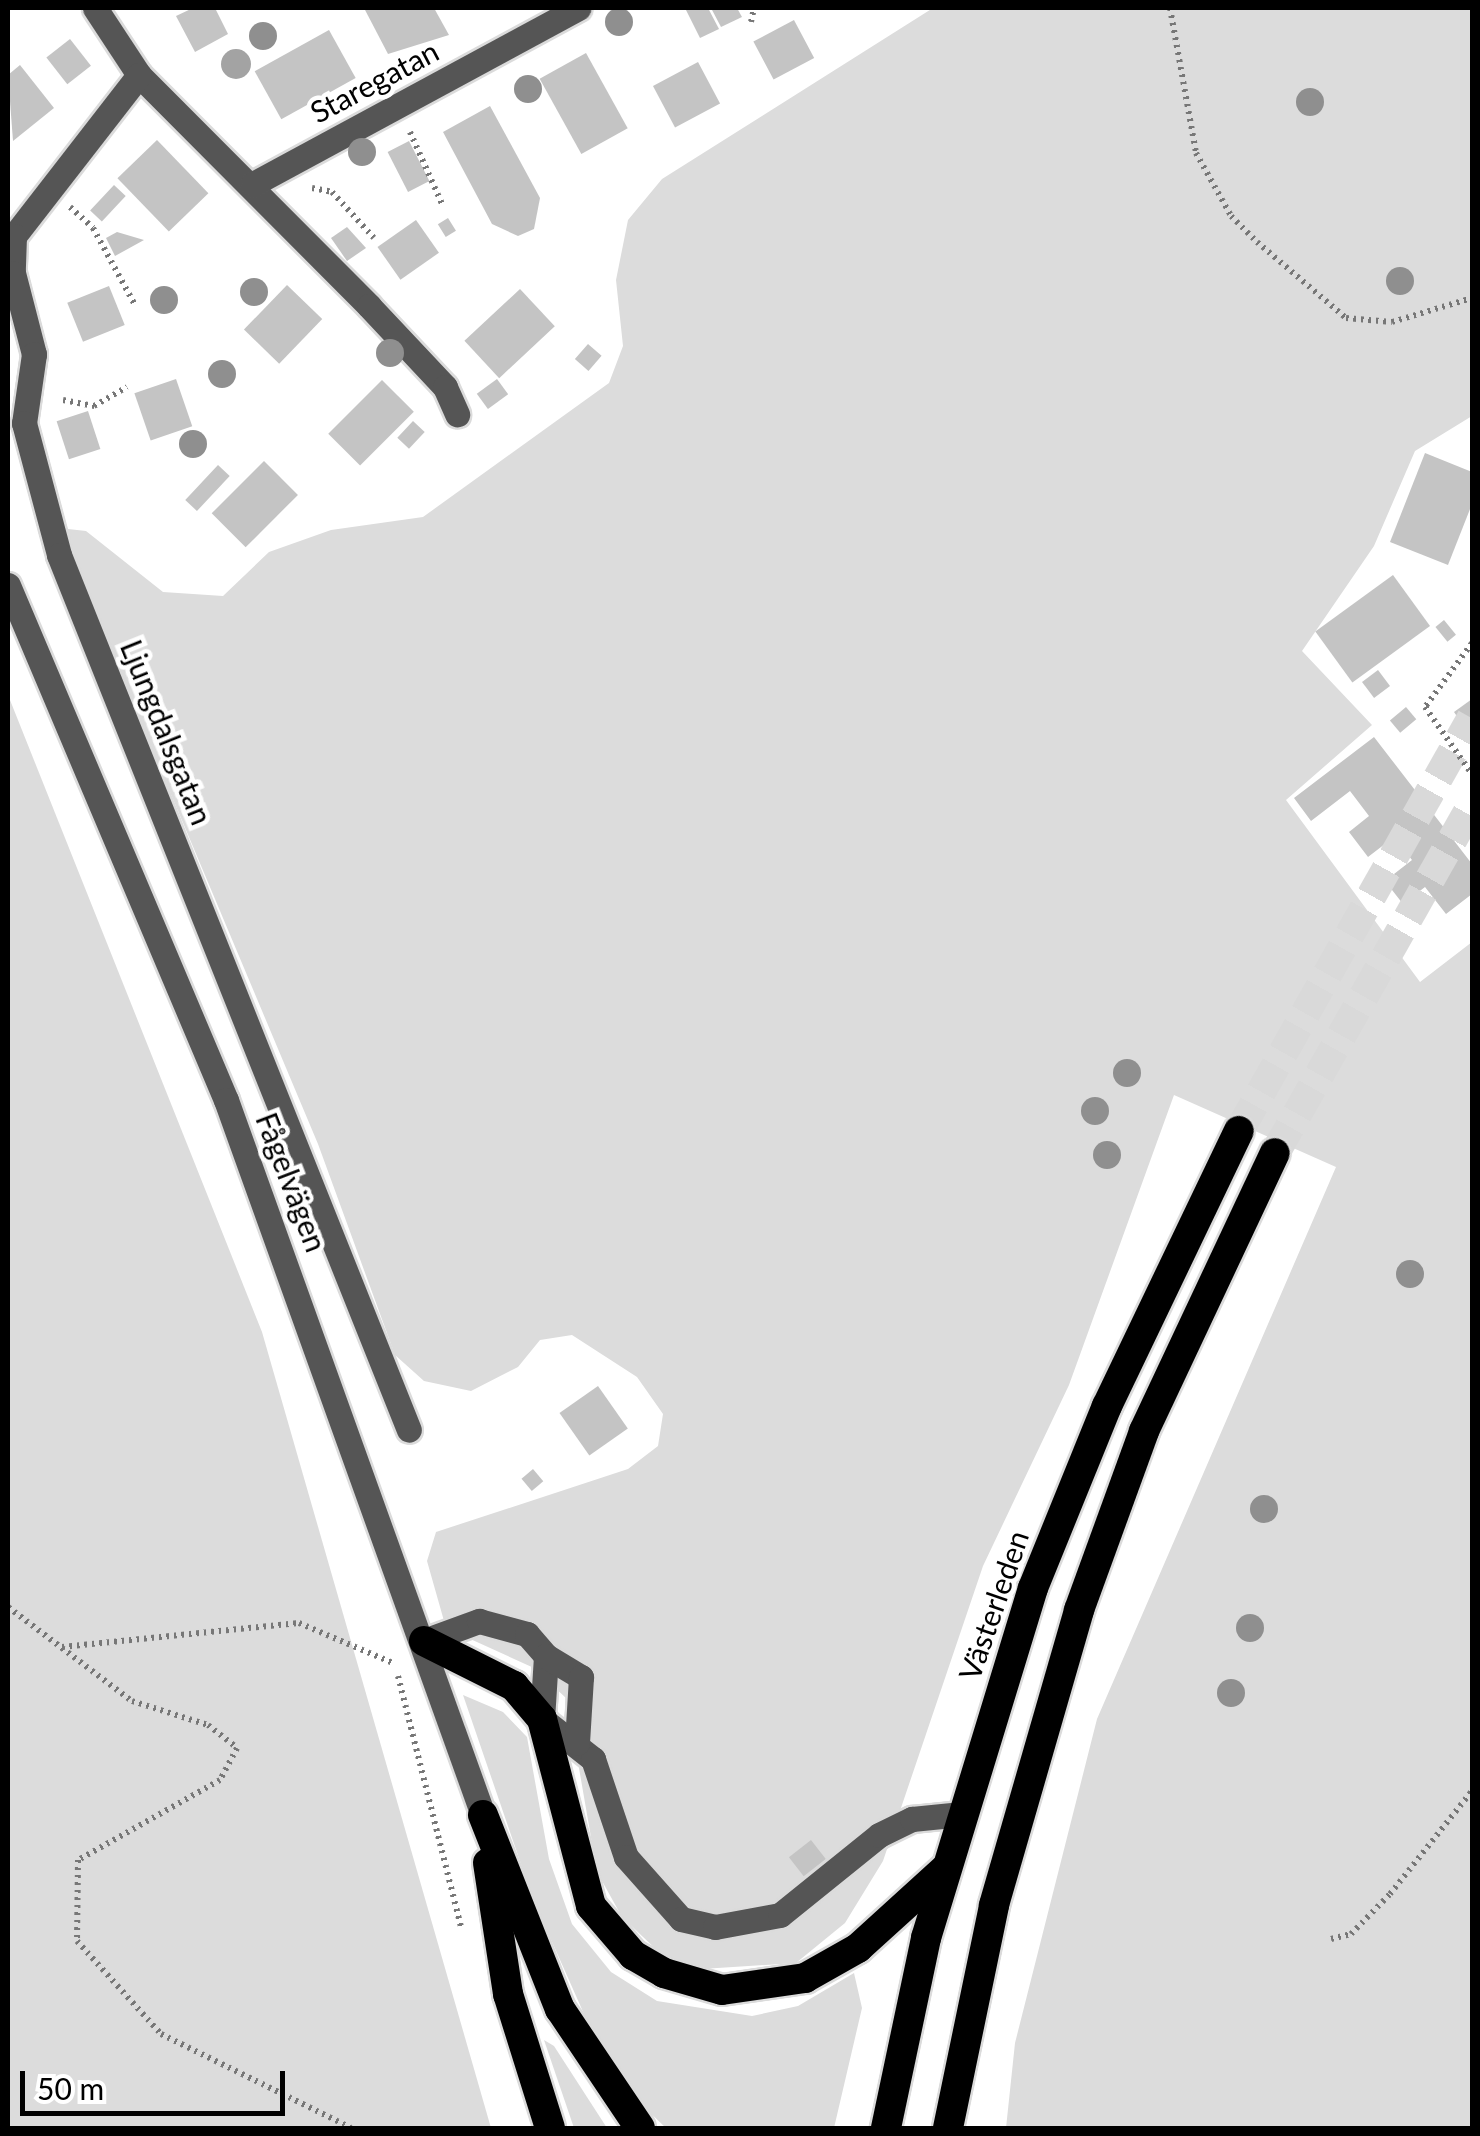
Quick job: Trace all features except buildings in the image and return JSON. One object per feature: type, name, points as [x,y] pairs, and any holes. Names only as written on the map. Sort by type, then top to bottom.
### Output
[{"type":"highway","name":"Västerleden","points":[[886,2128],[962,1814],[1070,1493],[1239,1131]]},
{"type":"highway","points":[[948,2128],[994,1905],[1079,1610],[1152,1414],[1276,1153]]},
{"type":"highway","points":[[424,1642],[514,1686],[542,1719],[591,1906],[633,1956],[694,1985],[777,1988],[829,1968],[947,1867]]},
{"type":"highway","points":[[484,1815],[494,1929],[550,2128]]},
{"type":"highway","points":[[484,1815],[560,2009],[640,2128]]},
{"type":"street","points":[[95,8],[139,75],[253,184],[445,387],[457,414]]},
{"type":"street","name":"Staregatan","points":[[253,184],[579,8]]},
{"type":"street","name":"Ljungdalsgatan","points":[[139,75],[48,188],[11,255],[33,377],[24,424],[59,554],[409,1430]]},
{"type":"street","name":"Fågelvägen","points":[[8,585],[226,1100],[484,1815]]},
{"type":"street","points":[[424,1642],[501,1622],[546,1656],[581,1676],[577,1743]]},
{"type":"street","points":[[546,1656],[542,1719],[577,1743],[600,1775],[626,1857],[655,1898],[681,1918],[715,1927],[780,1915],[879,1835],[912,1819],[962,1814]]},
{"type":"path","points":[[751,22],[754,8]]},
{"type":"path","points":[[1170,8],[1196,153],[1230,216],[1257,242],[1346,318],[1392,322],[1472,298]]},
{"type":"path","points":[[397,105],[443,206]]},
{"type":"path","points":[[48,188],[93,228],[135,305]]},
{"type":"path","points":[[312,188],[332,192],[374,238]]},
{"type":"path","points":[[64,400],[94,406],[127,387]]},
{"type":"path","points":[[1472,643],[1426,707],[1472,774]]},
{"type":"path","points":[[8,1607],[132,1701],[208,1725],[237,1748],[220,1780],[78,1860],[77,1941],[162,2034],[350,2128]]},
{"type":"path","points":[[62,1647],[298,1623],[395,1664]]},
{"type":"path","points":[[388,1646],[467,1946]]},
{"type":"path","points":[[1330,1940],[1352,1934],[1390,1894],[1472,1792]]},
{"type":"shaded area","points":[[933,8],[1472,8],[1472,416],[1415,451],[1374,546],[1302,651],[1372,725],[1286,800],[1420,982],[1472,942],[1472,2128],[1006,2128],[1015,2043],[1097,1719],[1336,1167],[1174,1095],[1069,1385],[983,1566],[883,1861],[845,1923],[796,1963],[702,1969],[662,1955],[622,1917],[597,1872],[567,1699],[534,1668],[446,1628],[427,1561],[436,1532],[628,1469],[658,1446],[663,1414],[637,1377],[572,1335],[540,1340],[518,1367],[471,1391],[424,1381],[395,1355],[318,1144],[59,528],[86,531],[163,592],[223,596],[269,552],[331,530],[423,517],[609,383],[623,346],[616,280],[628,220],[662,179]]},
{"type":"shaded area","points":[[236,49],[247,53],[251,64],[247,75],[236,79],[225,75],[221,64],[225,53]]},
{"type":"shaded area","points":[[8,695],[262,1332],[491,2128],[8,2128]]},
{"type":"shaded area","points":[[463,1695],[503,1712],[527,1737],[549,1859],[572,1924],[611,1972],[657,2001],[752,2016],[798,2006],[854,1973],[862,2008],[834,2128],[666,2128],[642,2105],[592,2032],[533,1899]]},
{"type":"shaded area","points":[[544,2040],[554,2046],[607,2128],[574,2128]]},
{"type":"tunnel","points":[[1239,1131],[1472,718]]},
{"type":"tunnel","points":[[1275,1153],[1472,805]]}]
